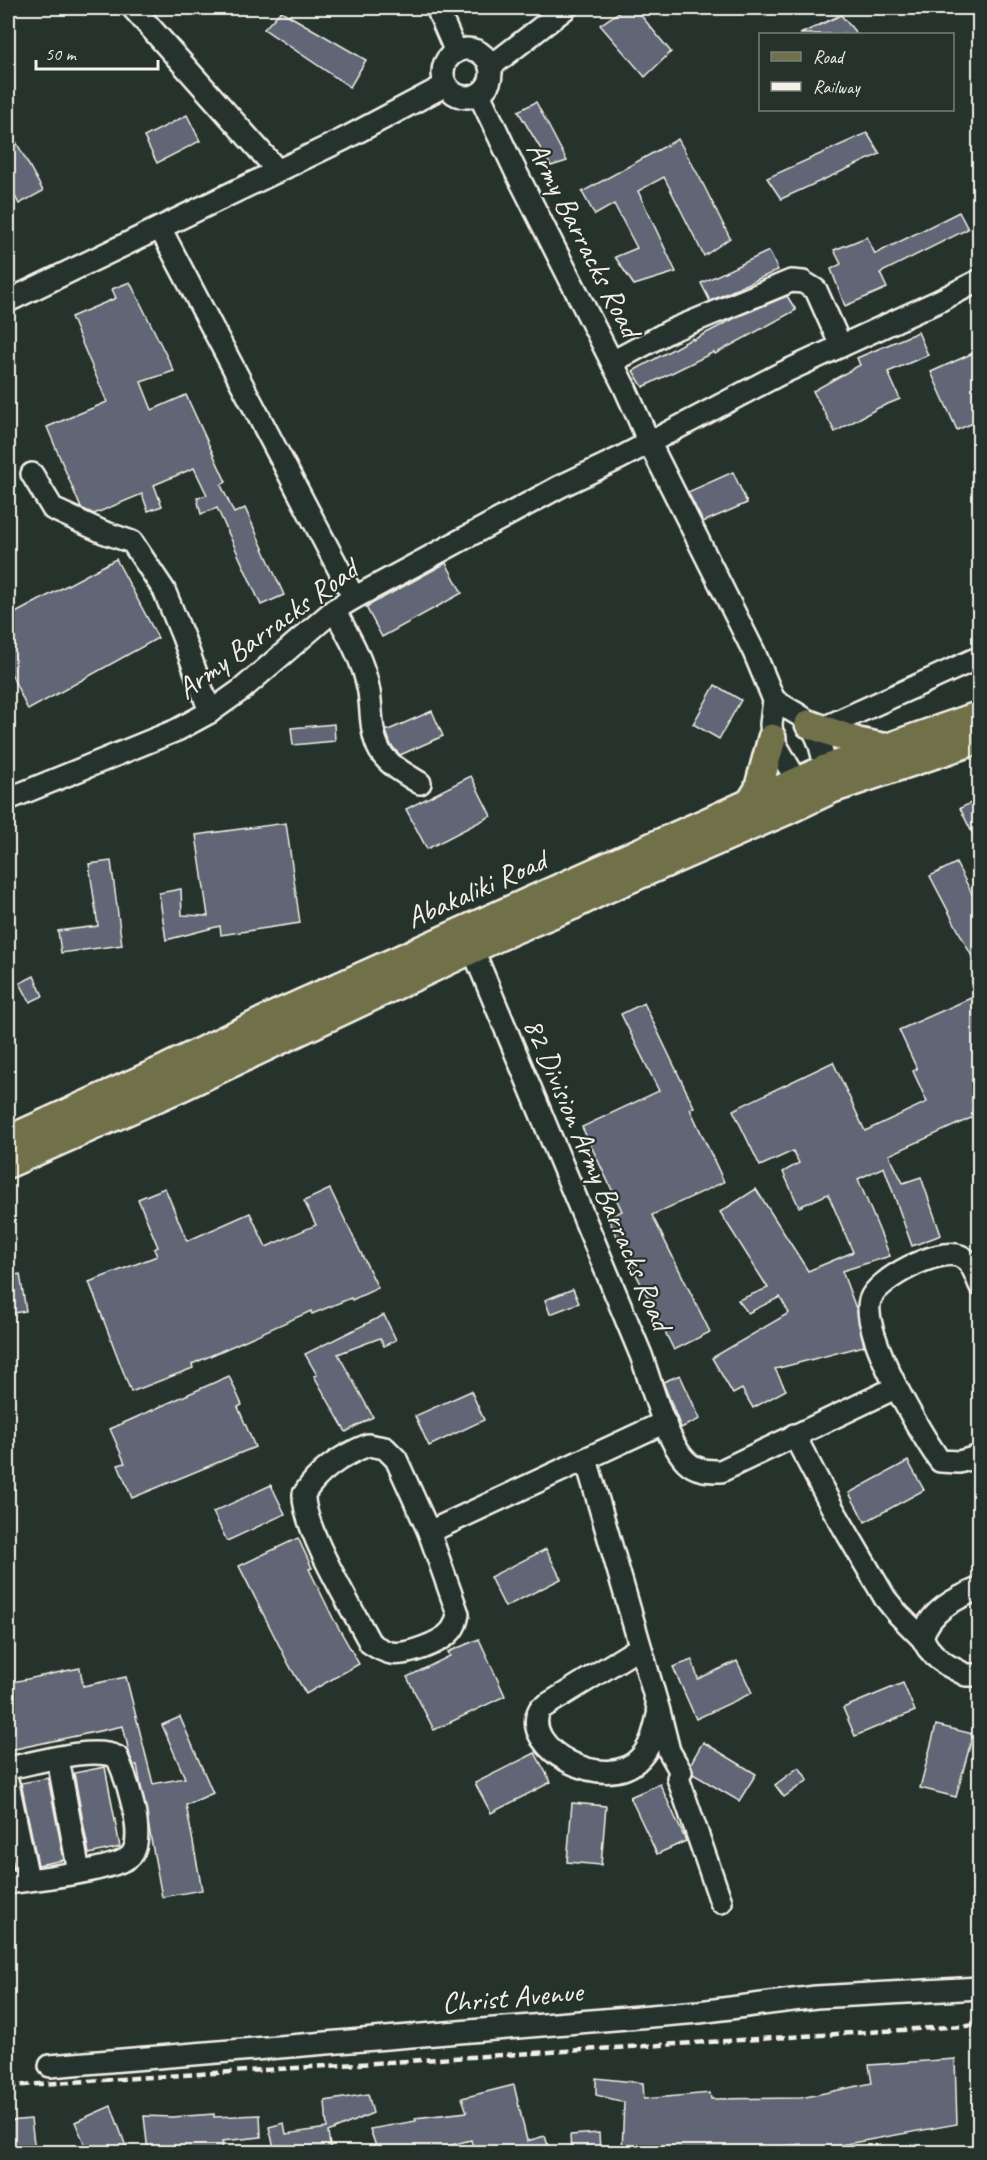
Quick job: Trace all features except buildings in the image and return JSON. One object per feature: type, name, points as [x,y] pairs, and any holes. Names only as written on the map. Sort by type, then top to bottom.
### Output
[{"type":"main road","name":"Abakaliki Road","points":[[8,1164],[179,1088],[511,931],[574,905],[887,748],[980,715]]},
{"type":"main road","points":[[815,726],[858,742],[887,748]]},
{"type":"main road","points":[[749,804],[758,790],[772,738]]},
{"type":"main road","name":"Abakaliki Road","points":[[828,779],[980,738]]},
{"type":"main road","name":"Abakaliki Road","points":[[8,1140],[167,1068],[282,1012],[658,843],[749,804],[803,791]]},
{"type":"street","points":[[133,8],[278,171]]},
{"type":"street","points":[[437,8],[456,52]]},
{"type":"street","points":[[490,67],[566,8]]},
{"type":"street","points":[[464,50],[481,54],[487,59],[490,67],[490,82],[479,94],[470,97],[452,92],[443,76],[444,66],[449,58],[456,52],[464,50]]},
{"type":"street","points":[[8,301],[278,171],[446,85]]},
{"type":"street","name":"Army Barracks Road","points":[[479,94],[754,652],[774,700],[772,738]]},
{"type":"street","points":[[160,228],[354,598]]},
{"type":"street","points":[[612,362],[670,331],[791,280],[803,282],[816,290],[841,346]]},
{"type":"street","name":"Army Barracks Road","points":[[8,799],[177,730],[210,712],[241,690],[334,610],[354,598],[559,487],[778,375],[980,280]]},
{"type":"street","points":[[32,474],[53,509],[132,542],[164,590],[210,712]]},
{"type":"street","points":[[334,610],[362,666],[372,726],[380,752],[399,770],[420,783]]},
{"type":"street","points":[[815,726],[980,657]]},
{"type":"street","points":[[774,700],[815,726],[828,779]]},
{"type":"street","points":[[772,738],[803,791]]},
{"type":"street","name":"82 Division Army Barracks Road","points":[[473,950],[641,1355],[665,1422],[687,1462],[707,1472],[721,1471],[895,1388]]},
{"type":"street","points":[[980,1285],[971,1264],[961,1256],[950,1253],[932,1257],[910,1267],[874,1292],[869,1311],[874,1334],[895,1388],[940,1461],[959,1462],[980,1456]]},
{"type":"street","points":[[429,1532],[665,1422]]},
{"type":"street","points":[[794,1435],[832,1509],[885,1598],[911,1629],[922,1638],[928,1648],[947,1665],[966,1675],[980,1675]]},
{"type":"street","points":[[368,1445],[377,1445],[390,1451],[396,1459],[429,1532],[458,1614],[457,1621],[452,1630],[443,1638],[411,1652],[389,1653],[378,1649],[370,1642],[331,1570],[306,1516],[304,1494],[317,1476],[352,1452],[368,1445]]},
{"type":"street","points":[[586,1459],[634,1621],[639,1648],[669,1751],[681,1772],[678,1778],[721,1902]]},
{"type":"street","points":[[922,1638],[926,1625],[939,1611],[958,1598],[980,1588]]},
{"type":"street","points":[[639,1648],[540,1709],[537,1715],[540,1736],[543,1743],[555,1753],[584,1768],[597,1772],[620,1771],[629,1768],[646,1750],[654,1732],[659,1711]]},
{"type":"street","points":[[8,1768],[92,1752],[107,1752],[117,1757],[129,1784],[136,1826],[135,1849],[131,1857],[122,1862],[79,1872],[8,1883]]},
{"type":"street","points":[[58,1759],[79,1872]]},
{"type":"street","points":[[8,1784],[28,1879]]},
{"type":"street","name":"Christ Avenue","points":[[50,2066],[699,2012],[816,1997],[980,1988]]},
{"type":"railway","points":[[8,2086],[980,2025]]}]
